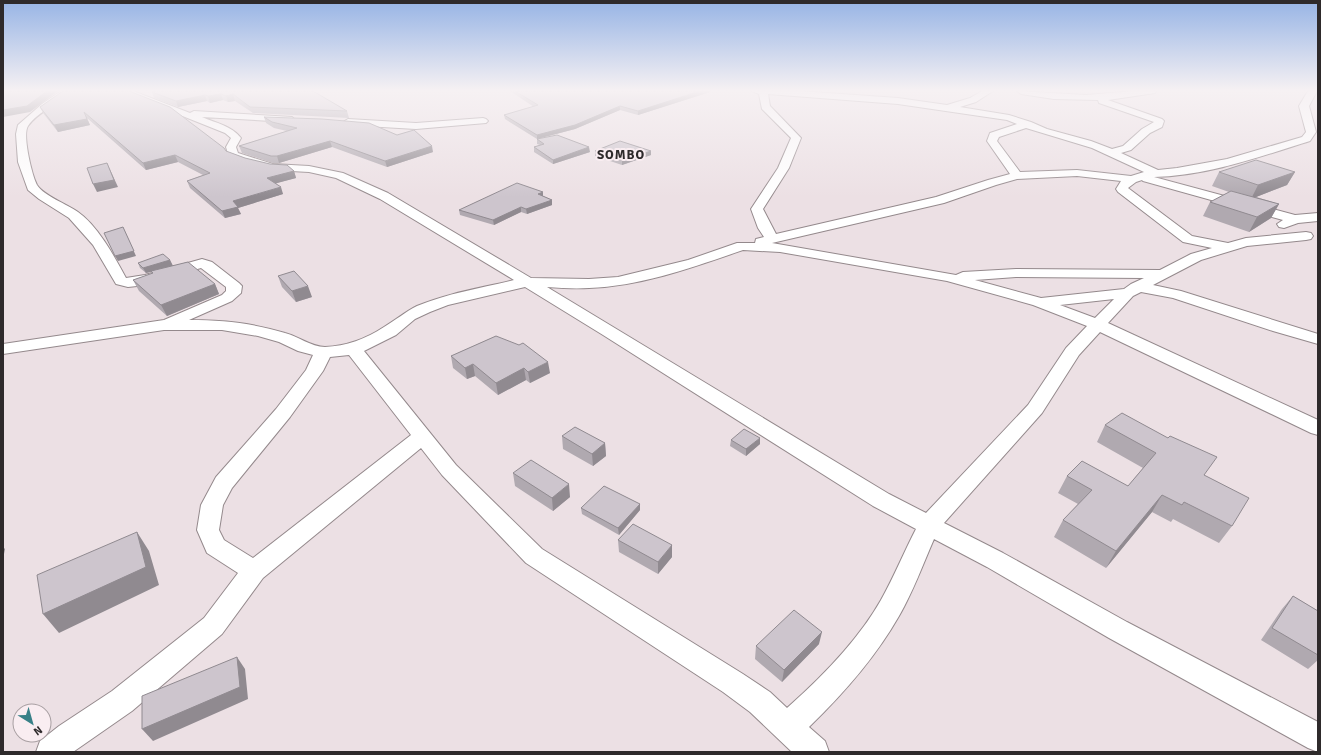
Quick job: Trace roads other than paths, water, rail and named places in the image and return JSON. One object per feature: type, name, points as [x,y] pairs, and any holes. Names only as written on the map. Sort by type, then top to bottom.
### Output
[{"type":"street","points":[[23,126],[21,134],[24,162],[32,187],[42,196],[74,215],[99,243],[121,281],[126,283],[138,281],[202,263],[207,265],[234,286],[233,292],[227,298],[164,325]]},
{"type":"street","points":[[216,126],[228,131],[236,138],[231,147],[233,155],[252,162],[273,167],[309,169],[339,175],[384,196],[609,331],[881,500],[995,560],[1118,630],[1318,738]]},
{"type":"street","points":[[772,239],[765,228],[757,209],[763,197],[772,188],[782,171],[796,138],[784,126]]},
{"type":"street","points":[[988,126],[991,129],[992,141],[995,148],[1017,176]]},
{"type":"street","points":[[991,129],[1011,126]]},
{"type":"street","points":[[1032,126],[1112,152],[1158,174]]},
{"type":"street","points":[[1112,152],[1127,148],[1146,131],[1156,126]]},
{"type":"street","points":[[1229,247],[1188,239],[1122,189],[1124,184],[1136,178],[1186,171],[1226,163],[1257,154],[1306,139],[1314,128]]},
{"type":"street","points":[[3,349],[164,325],[222,325],[260,331],[285,338],[304,347],[323,352],[354,350],[390,331],[409,316],[443,302],[526,282],[589,284],[618,281],[664,271],[693,263],[742,246],[940,200],[992,182],[1017,176],[1076,173],[1136,178],[1296,219]]},
{"type":"street","points":[[1279,233],[1286,223],[1296,219],[1318,217]]},
{"type":"street","points":[[788,727],[838,678],[874,632],[890,608],[929,525],[1035,409],[1072,352],[1132,290],[1196,258],[1246,242],[1279,233],[1312,238]]},
{"type":"street","points":[[1188,239],[1196,258]]},
{"type":"street","points":[[742,246],[780,248],[948,277],[1039,302],[1098,325],[1318,428]]},
{"type":"street","points":[[948,277],[1016,273],[1164,274]]},
{"type":"street","points":[[1039,302],[1132,290],[1176,294],[1279,328],[1318,339]]},
{"type":"street","points":[[354,350],[449,470],[534,556],[733,683],[760,702],[814,752]]},
{"type":"street","points":[[254,571],[215,546],[208,530],[212,505],[224,483],[283,413],[314,371],[323,352]]},
{"type":"street","points":[[51,752],[69,736],[122,700],[213,626],[254,571],[422,436]]},
{"type":"district","name":"SOMBO","points":[[621,155]]}]
